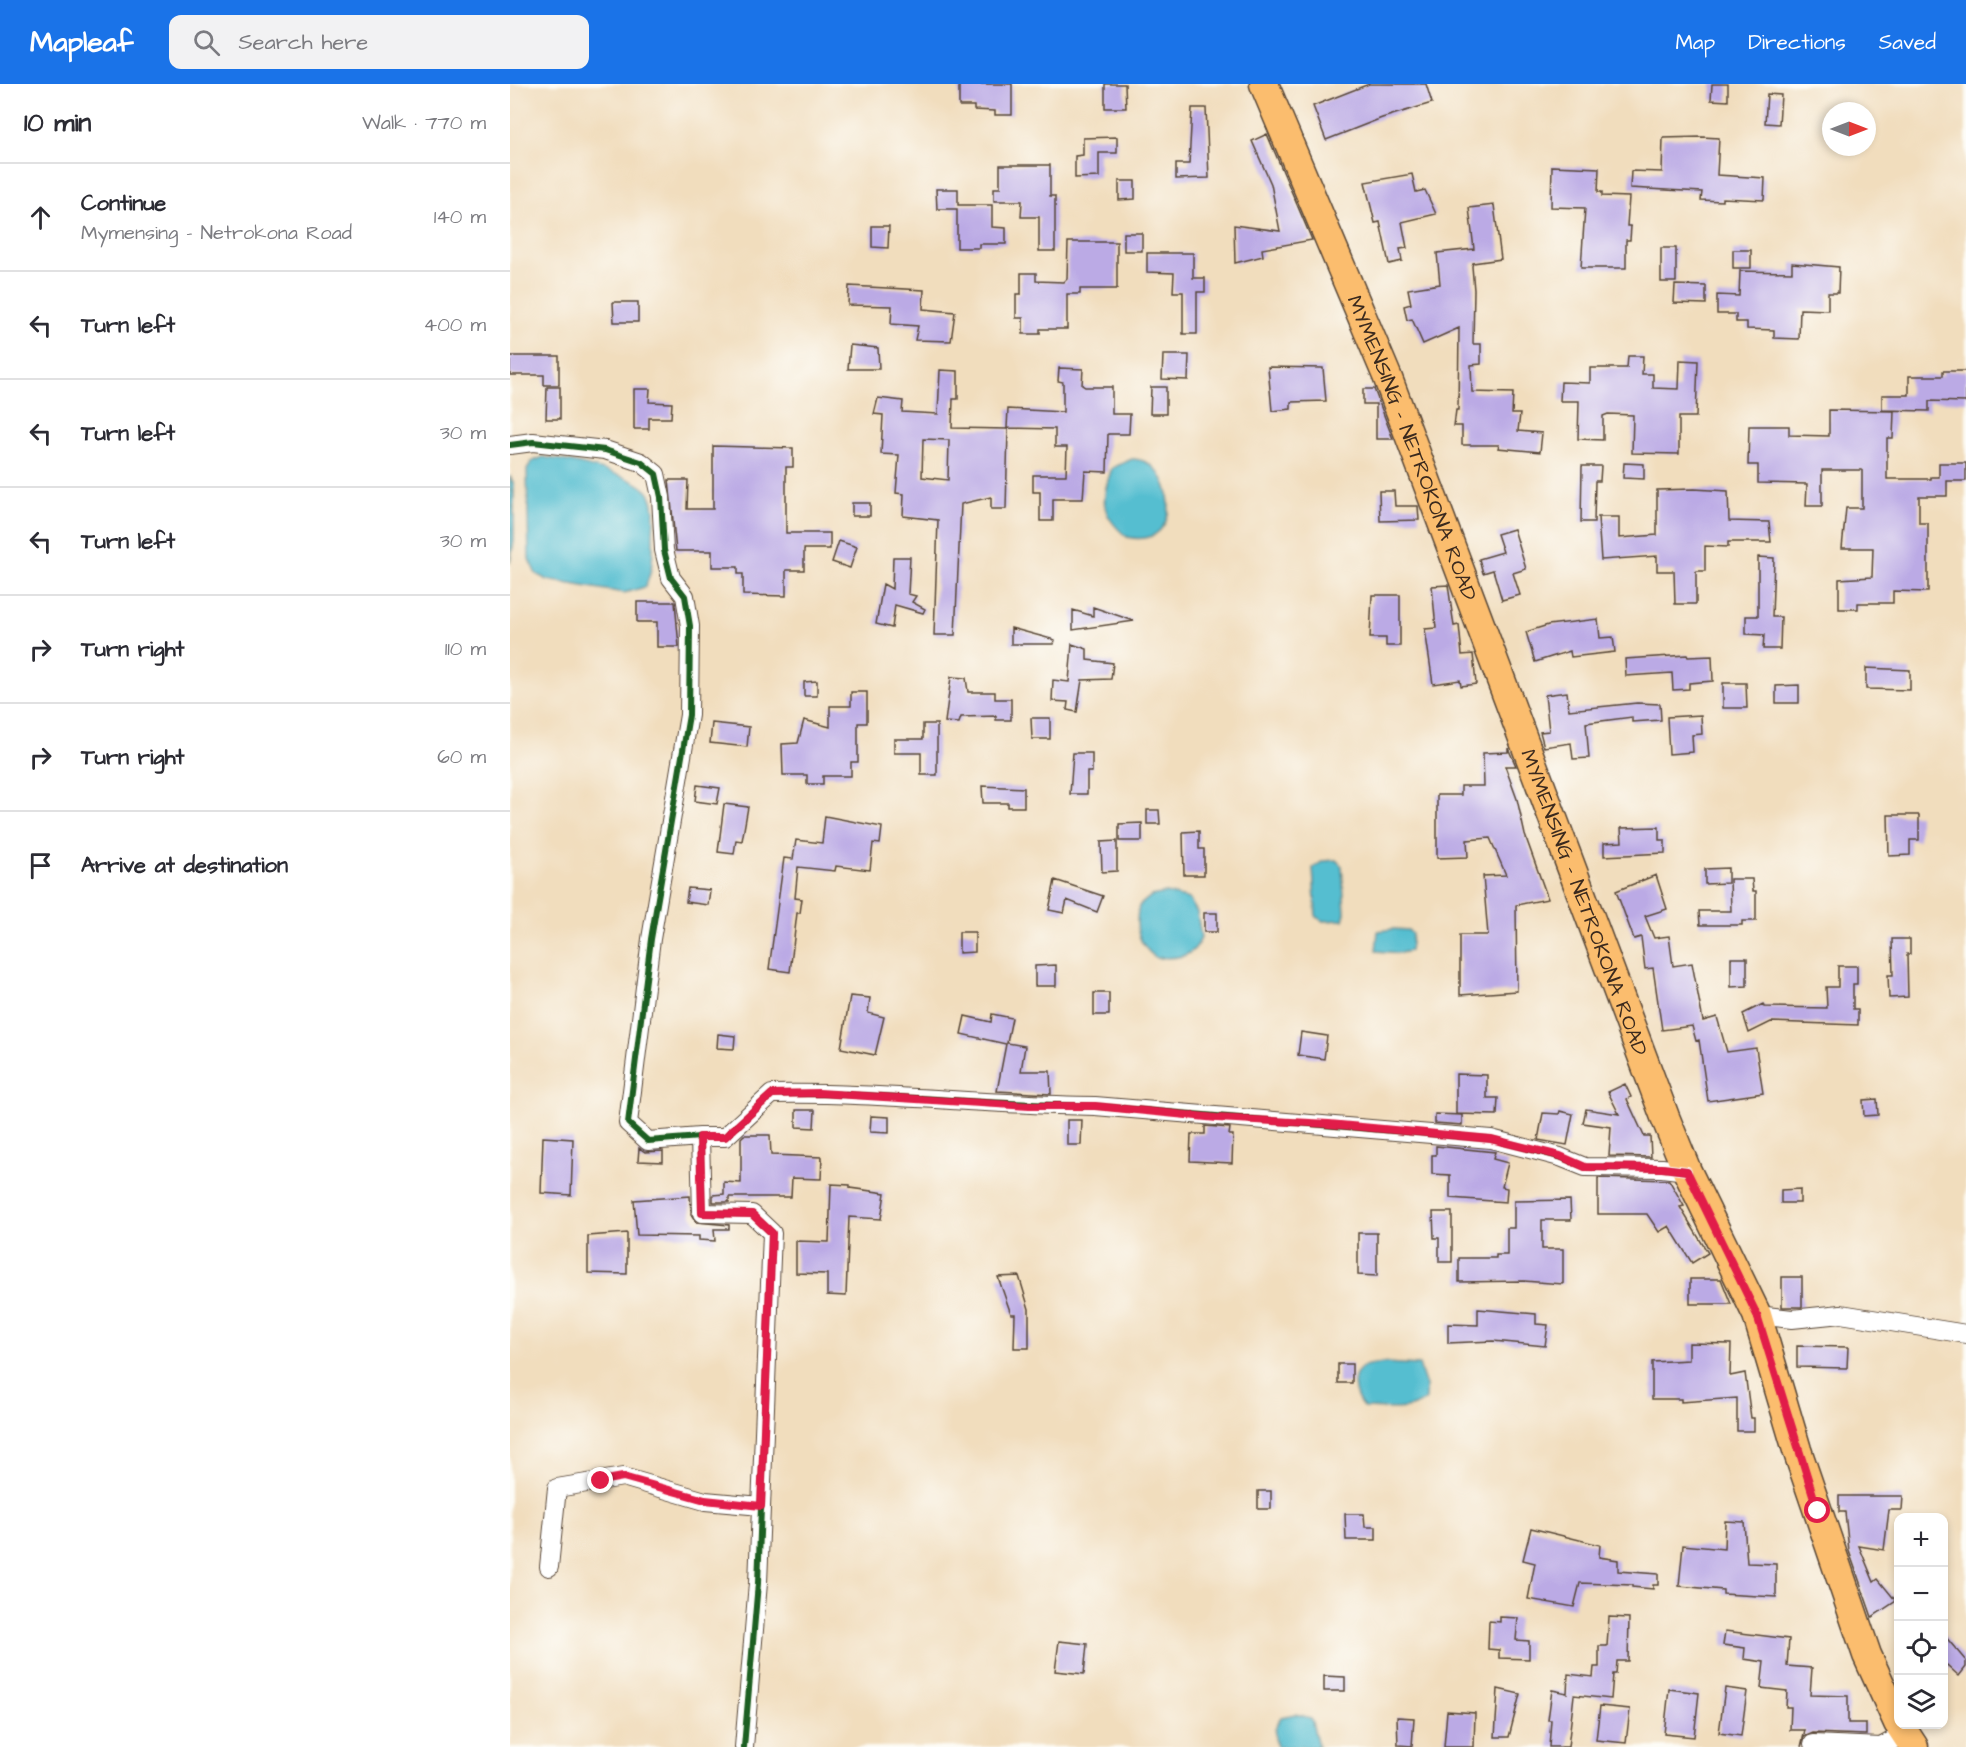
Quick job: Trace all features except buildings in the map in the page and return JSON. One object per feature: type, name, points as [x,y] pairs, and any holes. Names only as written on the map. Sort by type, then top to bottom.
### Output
[{"type":"main road","name":"MYMENSING - NETROKONA ROAD","points":[[1264,84],[1387,376],[1687,1171],[1757,1315],[1797,1450],[1867,1655],[1904,1732]]},
{"type":"street","points":[[510,445],[533,442],[605,450],[640,462],[656,474],[664,549],[671,578],[685,596],[690,626],[689,715],[651,939],[628,1123],[648,1141],[725,1137],[772,1094],[819,1093],[1029,1106],[1095,1106],[1491,1139],[1560,1156],[1585,1167],[1662,1168],[1687,1171]]},
{"type":"street","points":[[700,1137],[702,1213],[752,1214],[772,1233],[758,1583],[744,1747]]},
{"type":"street","points":[[1757,1315],[1792,1319],[1841,1314],[1966,1334]]},
{"type":"street","points":[[549,1567],[557,1488],[623,1477],[705,1500],[761,1506]]},
{"type":"street","points":[[1813,1744],[1881,1747],[1904,1732]]},
{"type":"water","points":[[543,457],[615,474],[640,485],[648,492],[654,508],[653,550],[651,569],[645,587],[624,593],[547,580],[536,574],[529,559],[527,470],[531,462]]},
{"type":"water","points":[[1132,459],[1147,463],[1159,473],[1166,487],[1169,503],[1167,518],[1159,531],[1146,538],[1127,537],[1111,521],[1105,506],[1106,489],[1112,468]]},
{"type":"water","points":[[510,476],[514,484],[514,541],[510,563]]},
{"type":"water","points":[[1336,860],[1342,866],[1345,913],[1343,920],[1324,921],[1316,917],[1313,868],[1323,861]]},
{"type":"water","points":[[1166,893],[1189,899],[1197,912],[1201,938],[1189,954],[1156,958],[1145,947],[1139,935],[1137,921],[1139,906],[1151,896]]},
{"type":"water","points":[[1408,930],[1412,934],[1410,951],[1400,953],[1376,951],[1378,931]]},
{"type":"water","points":[[1385,1363],[1419,1365],[1426,1386],[1426,1399],[1405,1408],[1364,1408],[1355,1392],[1356,1374],[1365,1366]]},
{"type":"water","points":[[1295,1714],[1311,1718],[1318,1747],[1277,1747],[1275,1732],[1281,1717]]},
{"type":"cycle path","points":[[510,445],[533,442],[605,450],[641,462],[656,474],[661,497],[664,550],[671,578],[685,596],[690,626],[689,715],[651,939],[628,1123],[648,1141],[700,1137],[702,1213],[752,1214],[772,1233],[758,1583],[744,1747]]},
{"type":"cycle path","points":[[700,1137],[725,1137],[772,1094],[852,1095],[1095,1106],[1491,1139],[1560,1157],[1585,1167],[1662,1168],[1687,1171]]},
{"type":"route","points":[[601,1481],[623,1477],[705,1500],[761,1506],[772,1233],[752,1214],[702,1213],[700,1137],[725,1137],[772,1094],[819,1093],[1029,1106],[1095,1106],[1217,1118],[1329,1124],[1491,1139],[1560,1156],[1585,1167],[1662,1168],[1687,1171],[1757,1315],[1797,1450],[1818,1511]]}]
